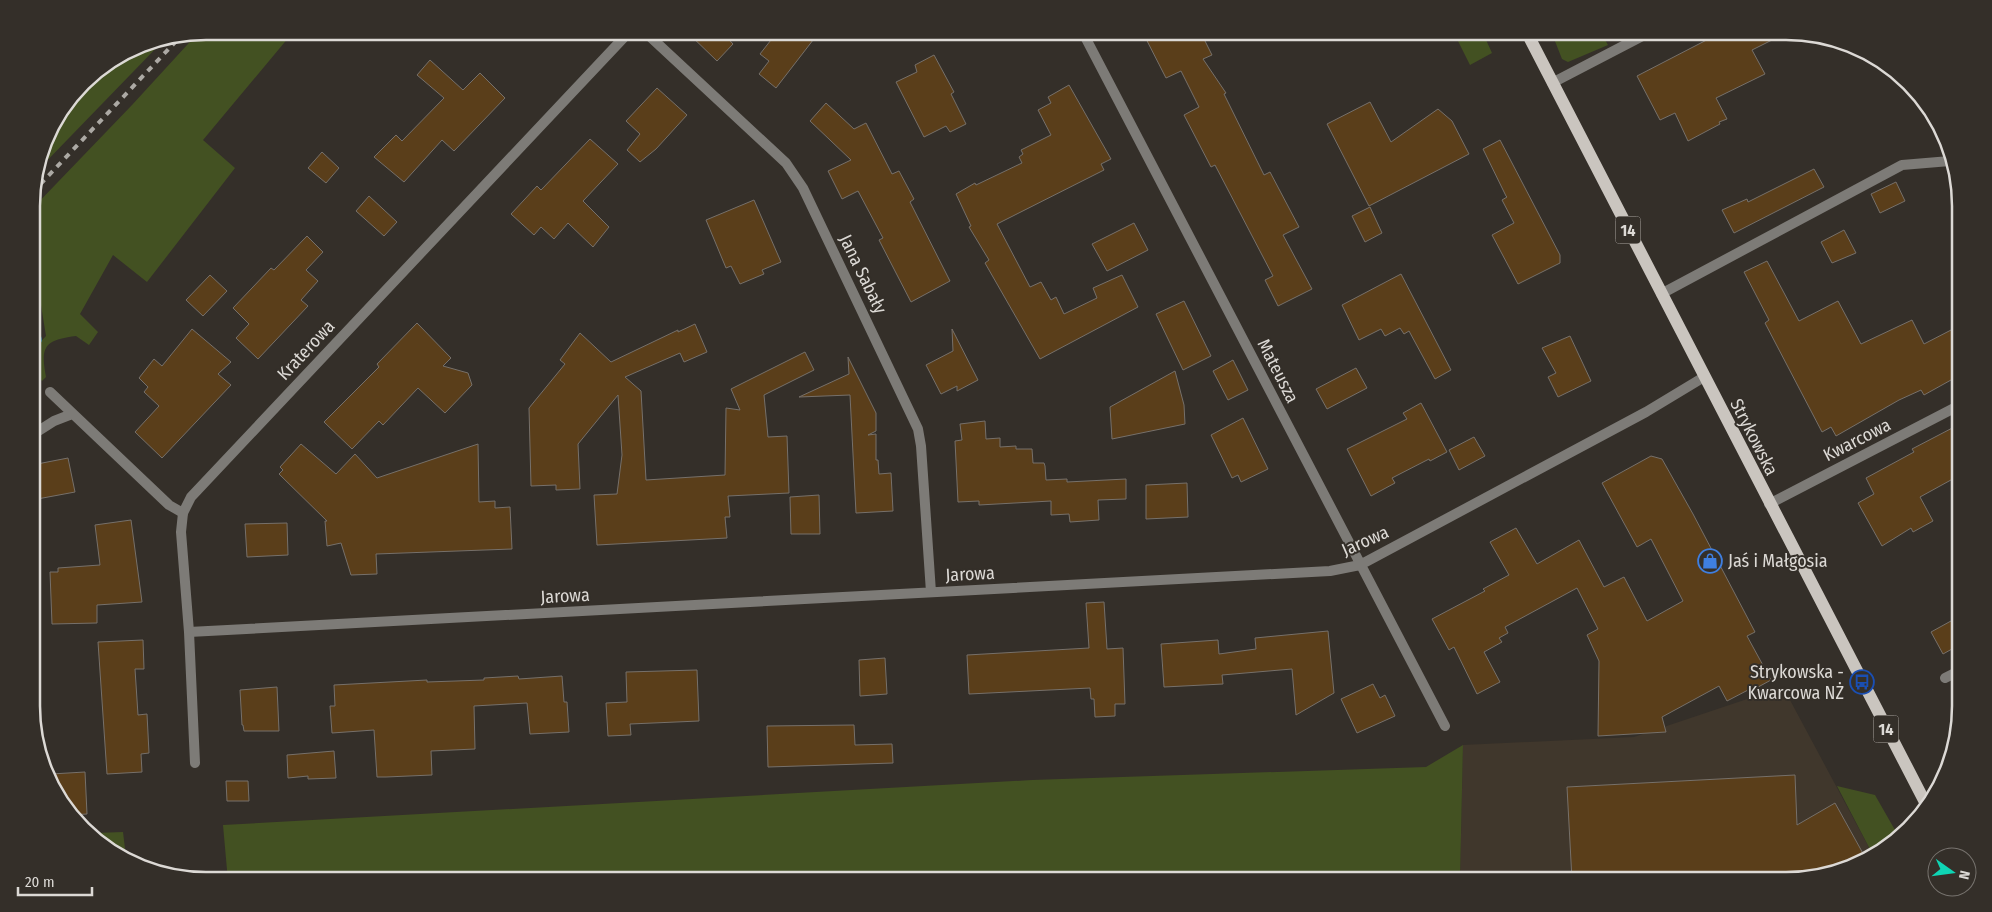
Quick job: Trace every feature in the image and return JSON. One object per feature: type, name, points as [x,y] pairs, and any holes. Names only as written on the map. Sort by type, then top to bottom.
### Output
[{"type":"main road","name":"Strykowska","points":[[1530,40],[1923,799]]},
{"type":"main road","name":"Strykowska","points":[[1539,40],[1552,83]]},
{"type":"street","name":"Kraterowa","points":[[195,764],[189,632],[181,532],[183,513],[191,498],[621,40]]},
{"type":"street","name":"Jana Sabały","points":[[654,40],[786,163],[804,188],[918,429],[922,446],[931,592]]},
{"type":"street","name":"Mateusza","points":[[1087,40],[1446,726]]},
{"type":"street","points":[[1552,83],[1635,40]]},
{"type":"street","points":[[1661,294],[1902,165],[1945,161]]},
{"type":"street","name":"Jarowa","points":[[189,632],[1330,571],[1360,565],[1646,412],[1704,377]]},
{"type":"street","points":[[50,392],[169,505],[183,513]]},
{"type":"street","name":"Kwarcowa","points":[[1769,504],[1952,409]]},
{"type":"street","points":[[40,430],[54,421],[72,414]]},
{"type":"street","points":[[1945,678],[1952,674]]},
{"type":"shaded area","points":[[1783,687],[1870,849],[1839,863],[1818,869],[1796,872],[1460,872],[1463,745],[1634,737]]},
{"type":"green space","points":[[286,40],[203,140],[235,168],[147,282],[113,255],[80,314],[98,332],[89,345],[76,336],[57,340],[47,346],[44,358],[46,377],[42,381],[40,379],[40,342],[46,336],[40,299],[40,201],[191,41]]},
{"type":"green space","points":[[1458,40],[1486,40],[1492,53],[1470,65]]},
{"type":"green space","points":[[1555,40],[1605,40],[1608,45],[1568,62],[1562,59]]},
{"type":"green space","points":[[156,48],[47,161],[62,123],[81,97],[105,74],[123,62]]},
{"type":"green space","points":[[1463,745],[1460,872],[227,872],[223,825],[1032,780],[1426,767]]},
{"type":"green space","points":[[1837,786],[1875,795],[1895,831],[1870,849]]},
{"type":"green space","points":[[123,832],[125,851],[105,838],[99,833]]},
{"type":"building","points":[[695,40],[729,40],[733,44],[717,61]]},
{"type":"building","points":[[771,40],[813,40],[776,88],[759,74],[769,61],[760,54]]},
{"type":"building","points":[[1147,40],[1204,40],[1212,55],[1203,59],[1226,93],[1224,94],[1264,175],[1270,172],[1299,227],[1283,235],[1312,289],[1278,306],[1265,280],[1273,276],[1215,165],[1211,167],[1184,115],[1199,107],[1181,71],[1166,78]]},
{"type":"building","points":[[1707,40],[1772,40],[1752,50],[1765,74],[1716,98],[1727,119],[1688,141],[1675,113],[1660,120],[1637,76]]},
{"type":"building","points":[[934,55],[954,92],[951,94],[966,124],[950,132],[946,126],[924,137],[896,82],[917,72],[915,65]]},
{"type":"building","points":[[430,60],[463,90],[480,73],[505,98],[454,151],[442,140],[404,182],[374,157],[396,135],[402,141],[444,98],[417,75]]},
{"type":"building","points":[[1069,85],[1111,159],[1101,164],[1104,170],[997,224],[1030,287],[1041,282],[1051,300],[1056,297],[1064,314],[1097,298],[1093,288],[1122,275],[1138,307],[1040,359],[985,263],[989,260],[969,227],[971,226],[956,194],[975,183],[976,185],[1022,163],[1019,157],[1023,154],[1021,150],[1051,135],[1038,110],[1051,103],[1048,97]]},
{"type":"building","points":[[657,88],[687,115],[656,149],[640,162],[627,150],[640,134],[626,121]]},
{"type":"building","points":[[1370,102],[1391,142],[1438,109],[1452,121],[1469,154],[1369,206],[1327,124]]},
{"type":"building","points":[[826,103],[854,129],[866,123],[892,174],[899,171],[914,199],[910,202],[950,281],[911,302],[879,240],[883,238],[858,191],[842,199],[828,171],[851,160],[810,121]]},
{"type":"building","points":[[590,139],[618,164],[583,201],[609,227],[593,247],[568,223],[554,239],[541,227],[534,235],[511,214],[537,186],[541,190]]},
{"type":"building","points":[[1500,140],[1560,255],[1560,263],[1518,284],[1492,235],[1514,223],[1502,200],[1507,197],[1483,149]]},
{"type":"building","points":[[322,152],[339,168],[326,183],[308,168]]},
{"type":"building","points":[[1814,169],[1824,187],[1734,233],[1722,210],[1747,199],[1748,202]]},
{"type":"building","points":[[1896,182],[1905,201],[1880,213],[1871,194]]},
{"type":"building","points":[[369,196],[397,222],[384,236],[356,211]]},
{"type":"building","points":[[754,200],[781,262],[762,270],[764,274],[740,284],[731,266],[726,268],[706,220]]},
{"type":"building","points":[[1370,207],[1382,233],[1365,242],[1352,216]]},
{"type":"building","points":[[1134,223],[1148,250],[1107,271],[1092,244]]},
{"type":"building","points":[[1844,230],[1856,253],[1832,263],[1821,242]]},
{"type":"building","points":[[307,236],[323,252],[306,270],[318,281],[301,300],[308,306],[258,359],[236,338],[249,324],[233,308],[271,268],[274,270]]},
{"type":"building","points":[[1767,261],[1799,321],[1838,301],[1861,344],[1912,320],[1924,344],[1952,330],[1952,379],[1924,395],[1921,390],[1899,400],[1836,436],[1831,427],[1822,432],[1765,323],[1769,320],[1744,272]]},
{"type":"building","points":[[1401,274],[1451,370],[1435,379],[1409,331],[1404,334],[1400,328],[1385,336],[1381,329],[1359,340],[1342,305]]},
{"type":"building","points":[[210,275],[227,291],[203,316],[186,300]]},
{"type":"building","points":[[1184,301],[1211,356],[1183,370],[1156,314]]},
{"type":"building","points":[[417,323],[451,358],[443,366],[468,373],[472,385],[445,413],[418,388],[383,425],[379,421],[352,449],[324,422],[379,367],[377,364]]},
{"type":"building","points":[[695,324],[707,352],[684,362],[680,353],[625,377],[641,391],[646,480],[725,475],[726,408],[740,410],[731,389],[805,352],[814,370],[764,395],[768,437],[787,436],[789,493],[728,496],[730,517],[725,517],[727,538],[597,545],[594,495],[617,494],[622,455],[618,395],[578,444],[580,489],[556,490],[556,485],[531,486],[529,408],[565,364],[560,360],[580,333],[611,362],[678,330],[678,332]]},
{"type":"building","points":[[192,329],[231,362],[218,374],[231,385],[162,458],[135,432],[159,406],[144,392],[148,387],[139,378],[154,359],[162,366]]},
{"type":"building","points":[[952,329],[978,380],[957,391],[957,386],[941,394],[926,365],[953,351]]},
{"type":"building","points":[[1570,336],[1591,381],[1558,397],[1548,377],[1556,373],[1542,348]]},
{"type":"building","points":[[848,357],[876,413],[876,431],[868,435],[876,434],[876,460],[878,460],[879,474],[891,473],[893,511],[856,513],[850,395],[799,397],[849,374]]},
{"type":"building","points":[[1233,360],[1248,390],[1228,400],[1213,371]]},
{"type":"building","points":[[1356,368],[1367,388],[1327,409],[1316,389]]},
{"type":"building","points":[[1175,371],[1184,405],[1185,424],[1112,439],[1110,407]]},
{"type":"building","points":[[1421,403],[1447,452],[1392,478],[1395,483],[1371,496],[1347,449],[1407,419],[1403,413]]},
{"type":"building","points":[[1243,418],[1268,469],[1241,482],[1238,475],[1232,478],[1211,435]]},
{"type":"building","points":[[985,421],[986,439],[1000,438],[1000,447],[1016,446],[1016,449],[1032,449],[1033,463],[1044,463],[1046,480],[1067,479],[1067,482],[1126,479],[1126,499],[1098,500],[1099,520],[1070,522],[1069,514],[1051,515],[1051,501],[979,505],[979,501],[958,502],[955,441],[962,440],[960,424]]},
{"type":"building","points":[[1952,428],[1952,479],[1920,497],[1933,521],[1913,532],[1911,528],[1882,546],[1858,503],[1874,494],[1866,478],[1914,452],[1912,449]]},
{"type":"building","points":[[1474,437],[1485,456],[1459,470],[1449,450]]},
{"type":"building","points":[[301,444],[336,474],[355,454],[377,478],[478,444],[479,502],[495,501],[495,508],[510,507],[512,549],[376,554],[377,574],[351,575],[341,543],[327,546],[325,521],[327,521],[279,474],[283,470],[280,467]]},
{"type":"building","points":[[1651,456],[1662,459],[1693,514],[1755,632],[1747,636],[1771,680],[1727,701],[1719,686],[1662,717],[1666,732],[1598,736],[1599,661],[1587,635],[1598,629],[1577,588],[1505,627],[1508,633],[1499,638],[1502,642],[1484,652],[1500,682],[1477,694],[1454,647],[1449,650],[1432,619],[1485,591],[1483,589],[1509,575],[1490,542],[1516,528],[1537,564],[1579,540],[1604,587],[1624,577],[1647,621],[1683,601],[1651,539],[1637,547],[1602,483]]},
{"type":"building","points":[[68,458],[75,492],[40,499],[40,463]]},
{"type":"building","points":[[1187,483],[1188,517],[1146,519],[1146,485]]},
{"type":"building","points":[[819,495],[820,534],[791,534],[790,497]]},
{"type":"building","points":[[131,520],[142,602],[97,605],[97,623],[52,624],[50,572],[58,572],[58,568],[100,565],[95,525]]},
{"type":"building","points":[[287,523],[288,555],[247,557],[245,524]]},
{"type":"building","points":[[1104,602],[1107,649],[1123,648],[1125,704],[1115,704],[1115,716],[1095,717],[1094,699],[1091,699],[1090,688],[969,694],[967,655],[1089,648],[1086,603]]},
{"type":"building","points":[[1952,620],[1952,649],[1943,654],[1931,632]]},
{"type":"building","points":[[1328,631],[1334,693],[1296,715],[1292,669],[1222,675],[1223,684],[1164,687],[1161,644],[1218,640],[1219,654],[1256,649],[1255,638]]},
{"type":"building","points":[[143,640],[144,669],[135,669],[138,715],[147,714],[149,753],[141,754],[142,772],[107,774],[98,642]]},
{"type":"building","points":[[885,658],[887,694],[860,696],[859,660]]},
{"type":"building","points":[[697,670],[699,721],[630,724],[631,735],[608,736],[606,703],[627,702],[626,672]]},
{"type":"building","points":[[518,676],[519,679],[562,676],[564,702],[567,702],[569,732],[530,734],[527,703],[474,706],[475,749],[431,751],[432,775],[386,777],[377,777],[374,730],[332,733],[330,706],[335,706],[334,685],[427,680],[427,682],[484,680],[484,678]]},
{"type":"building","points":[[1373,684],[1380,698],[1385,695],[1395,716],[1357,733],[1341,699]]},
{"type":"building","points":[[277,687],[279,731],[244,731],[240,690]]},
{"type":"building","points":[[854,725],[855,745],[892,744],[893,763],[768,767],[767,726]]},
{"type":"building","points":[[334,751],[336,778],[308,779],[308,776],[288,778],[287,755]]},
{"type":"building","points":[[85,772],[87,814],[81,814],[74,807],[62,789],[55,774]]},
{"type":"building","points":[[1795,775],[1797,825],[1835,803],[1863,853],[1839,863],[1818,869],[1796,872],[1572,872],[1567,787]]},
{"type":"building","points":[[226,781],[248,781],[249,801],[227,801]]},
{"type":"railway","points":[[41,183],[174,43]]},
{"type":"place","name":"Jaś i Małgosia","points":[[1710,561]]},
{"type":"place","name":"Strykowska - Kwarcowa NŻ","points":[[1862,682]]}]
